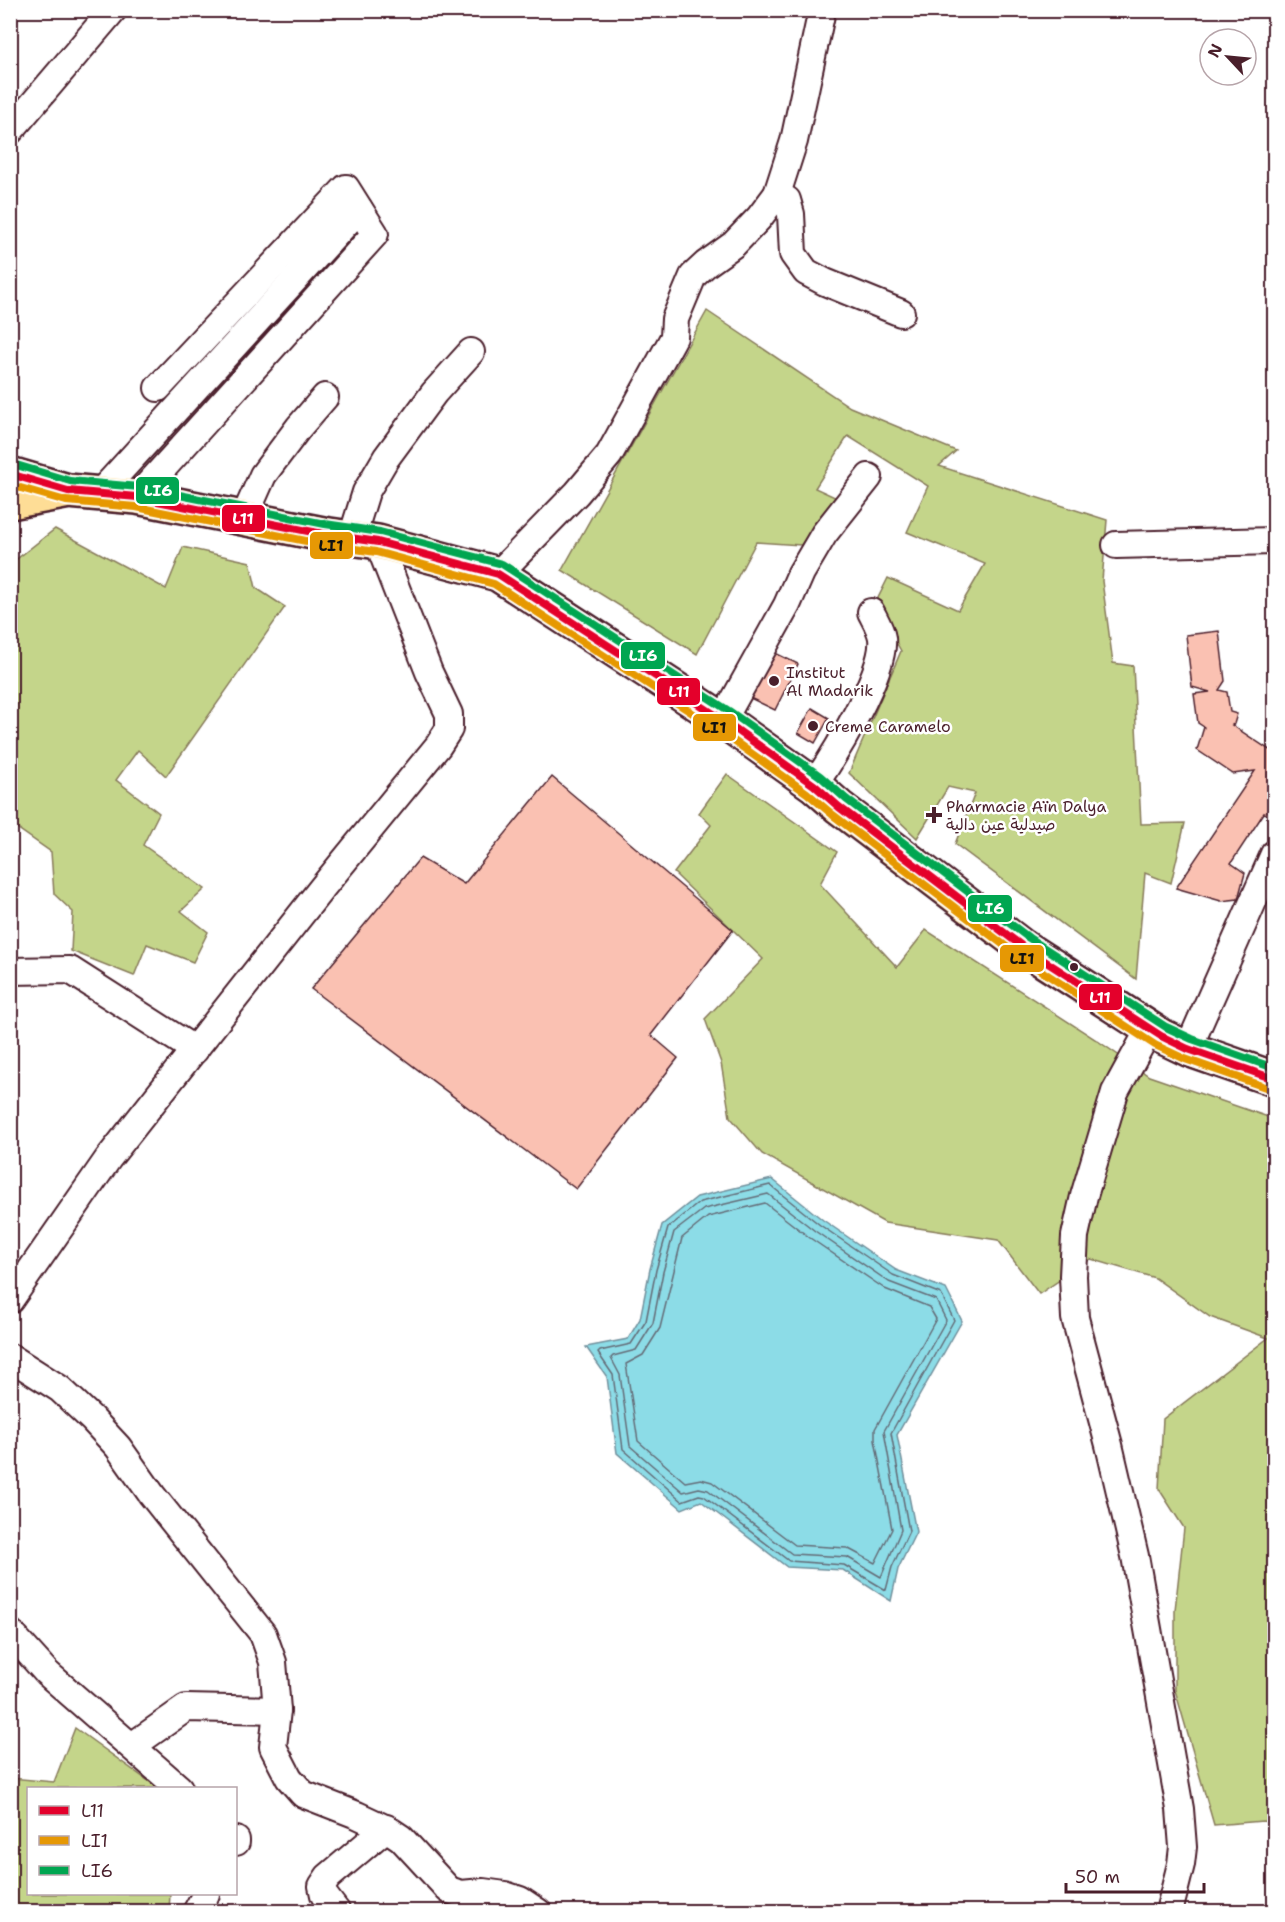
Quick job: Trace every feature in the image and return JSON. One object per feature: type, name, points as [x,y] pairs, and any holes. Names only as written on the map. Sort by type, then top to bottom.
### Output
[{"type":"main road","points":[[10,474],[83,493],[137,497],[322,534],[365,539],[498,574],[723,720],[814,786],[838,807],[1023,947],[1150,1028],[1188,1049],[1275,1079]]},
{"type":"main road","points":[[10,502],[83,493]]},
{"type":"street","points":[[10,131],[113,10]]},
{"type":"street","points":[[498,574],[577,493],[609,455],[674,337],[675,319],[693,276],[734,244],[759,218],[777,194],[794,141],[822,10]]},
{"type":"street","points":[[137,497],[375,234],[346,188],[158,388]]},
{"type":"street","points":[[777,194],[786,200],[791,214],[793,254],[806,272],[901,313]]},
{"type":"street","points":[[83,493],[359,209]]},
{"type":"street","points":[[10,1300],[108,1159],[438,746],[449,729],[451,722],[445,704],[365,539],[366,492],[386,458],[434,393],[471,352]]},
{"type":"street","points":[[244,518],[264,475],[299,427],[325,397]]},
{"type":"street","points":[[723,720],[824,534],[869,477]]},
{"type":"street","points":[[1116,545],[1275,542]]},
{"type":"street","points":[[814,786],[842,744],[881,659],[882,637],[871,612]]},
{"type":"street","points":[[1188,1049],[1275,854]]},
{"type":"street","points":[[10,971],[70,970],[195,1050]]},
{"type":"street","points":[[1150,1028],[1115,1092],[1084,1196],[1075,1236],[1073,1276],[1075,1318],[1136,1556],[1180,1809],[1183,1847],[1169,1911]]},
{"type":"street","points":[[10,1357],[60,1389],[118,1447],[152,1495],[263,1634],[273,1662],[277,1710],[273,1747],[289,1778],[303,1794],[386,1828],[401,1839],[471,1911]]},
{"type":"street","points":[[10,1632],[47,1673],[178,1787]]},
{"type":"street","points":[[132,1746],[186,1708],[277,1710]]},
{"type":"street","points":[[338,1911],[324,1895],[322,1886],[328,1877],[386,1828]]},
{"type":"street","points":[[449,1890],[461,1894],[483,1892],[504,1894],[538,1911]]},
{"type":"street","points":[[196,1911],[205,1895]]},
{"type":"green space","points":[[707,311],[850,407],[956,451],[939,466],[1107,520],[1102,581],[1113,663],[1133,666],[1141,824],[1185,823],[1171,883],[1145,873],[1136,979],[955,844],[975,793],[948,787],[917,838],[849,773],[901,651],[875,604],[888,578],[958,610],[985,564],[907,532],[928,486],[848,436],[815,488],[837,498],[801,545],[756,542],[697,654],[562,570]]},
{"type":"green space","points":[[55,529],[166,589],[183,547],[250,562],[256,588],[285,607],[166,776],[138,750],[116,780],[159,813],[143,845],[205,889],[181,911],[208,932],[193,962],[147,944],[134,976],[71,951],[73,912],[54,894],[51,852],[17,828],[17,811],[11,808],[10,581],[13,562]]},
{"type":"green space","points":[[727,774],[837,852],[820,884],[897,967],[926,930],[1149,1076],[1274,1119],[1274,1823],[1263,1821],[1214,1825],[1175,1690],[1175,1610],[1184,1528],[1159,1489],[1163,1419],[1268,1338],[1210,1317],[1155,1278],[1091,1259],[1039,1294],[998,1240],[885,1223],[762,1154],[730,1117],[721,1063],[705,1019],[763,959],[674,873],[711,825],[699,813]]},
{"type":"green space","points":[[75,1728],[157,1787],[27,1787],[27,1895],[170,1895],[169,1911],[11,1911],[11,1778],[54,1782]]},
{"type":"water","points":[[772,1179],[823,1220],[896,1270],[946,1289],[962,1321],[897,1435],[916,1532],[898,1569],[891,1601],[843,1570],[787,1567],[701,1501],[682,1509],[617,1453],[607,1377],[586,1347],[628,1339],[640,1319],[662,1225],[697,1197]]},
{"type":"building","points":[[1219,631],[1225,681],[1219,690],[1227,692],[1230,712],[1237,714],[1232,725],[1274,753],[1274,816],[1264,813],[1231,863],[1245,873],[1238,899],[1221,901],[1176,888],[1255,771],[1233,774],[1197,750],[1204,727],[1198,723],[1194,694],[1210,692],[1192,687],[1186,635]]},
{"type":"building","name":"Institut Al Madarik","points":[[773,652],[798,664],[775,710],[750,698]]},
{"type":"building","name":"Creme Caramelo","points":[[812,708],[829,718],[815,743],[798,733]]},
{"type":"building","points":[[552,777],[733,930],[651,1035],[678,1058],[576,1189],[311,989],[420,858],[464,884]]},
{"type":"transit line","name":"LI6","points":[[13,464],[70,481],[139,487],[325,524],[380,532],[502,564],[729,711],[820,776],[846,799],[1029,938],[1166,1027],[1192,1039],[1274,1068]]},
{"type":"transit line","name":"L11","points":[[10,474],[68,491],[137,497],[323,534],[378,542],[498,574],[723,720],[814,785],[839,807],[1023,947],[1161,1036],[1188,1049],[1274,1079]]},
{"type":"transit line","name":"LI1","points":[[10,485],[66,501],[136,507],[321,544],[376,552],[494,584],[717,729],[807,793],[1017,955],[1155,1045],[1185,1059],[1271,1089]]},
{"type":"place","name":"Institut Al Madarik","points":[[774,681]]},
{"type":"place","name":"Creme Caramelo","points":[[813,726]]},
{"type":"place","name":"Pharmacie Aïn Dalya صيدلية عين دالية","points":[[934,815]]}]
